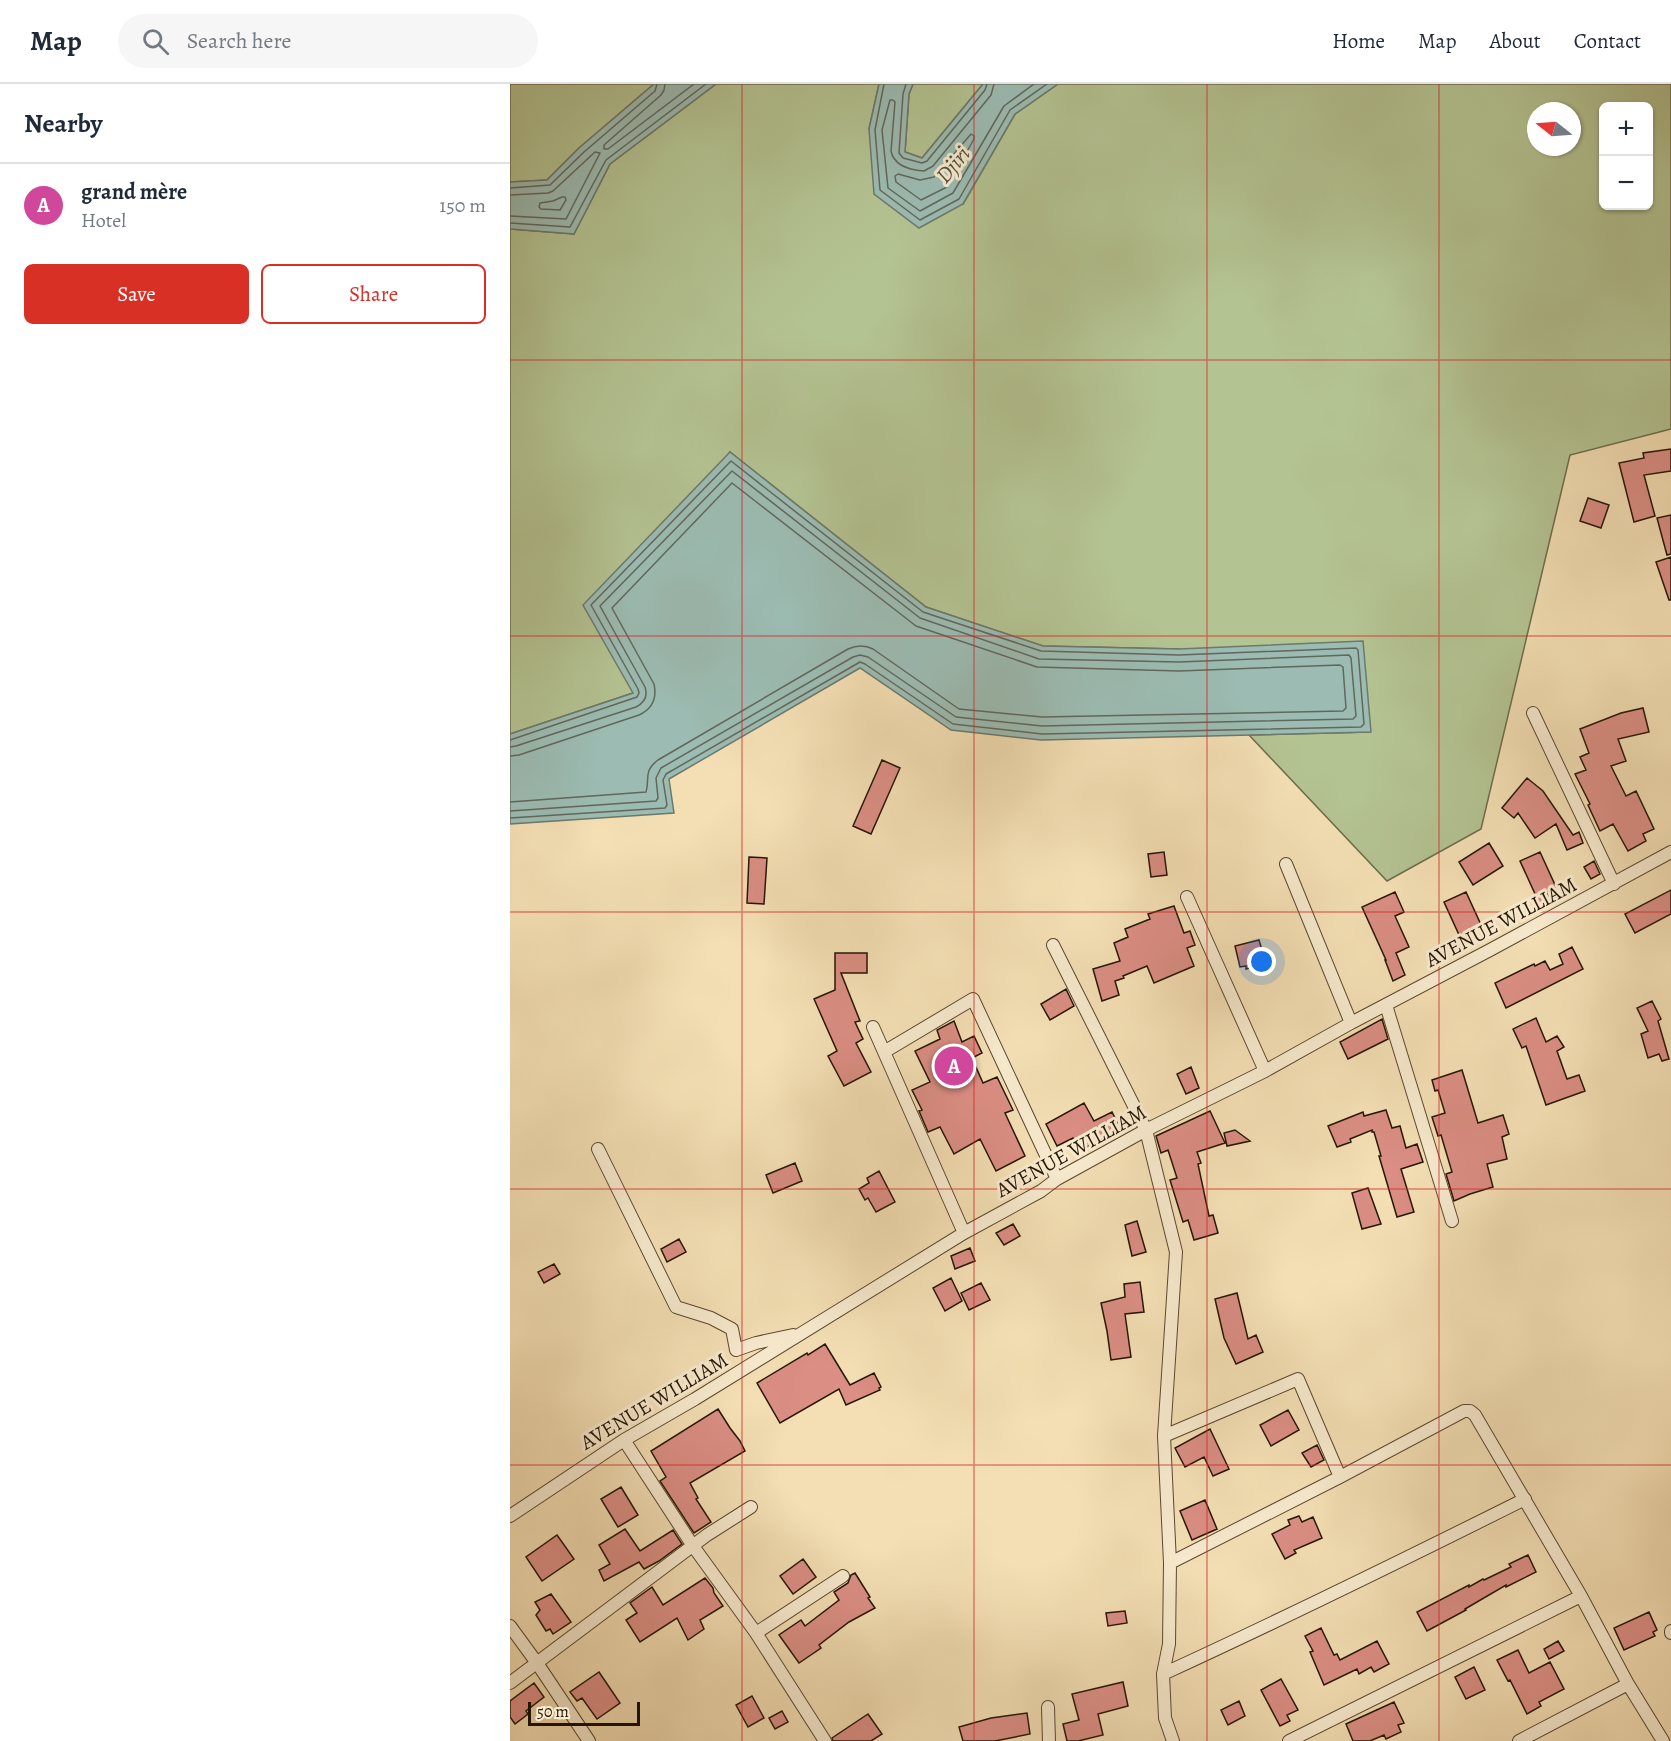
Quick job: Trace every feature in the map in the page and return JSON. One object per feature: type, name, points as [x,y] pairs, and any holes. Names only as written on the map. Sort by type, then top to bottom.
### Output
[{"type":"street","points":[[1533,713],[1614,884]]},
{"type":"street","name":"AVENUE WILLIAM","points":[[510,1516],[624,1440],[805,1332],[964,1233],[1041,1191],[1057,1179],[1146,1130],[1265,1071],[1671,852]]},
{"type":"street","points":[[1286,864],[1351,1023]]},
{"type":"street","points":[[1187,897],[1265,1071]]},
{"type":"street","points":[[1053,945],[1146,1130],[1176,1252],[1164,1436],[1170,1563],[1169,1644],[1163,1674],[1165,1718],[1173,1741]]},
{"type":"street","points":[[884,1052],[973,999],[1057,1179]]},
{"type":"street","points":[[1386,1005],[1452,1221]]},
{"type":"street","points":[[873,1026],[964,1233]]},
{"type":"street","points":[[598,1149],[676,1307],[711,1318],[732,1329],[736,1350],[805,1332]]},
{"type":"street","points":[[1164,1436],[1298,1379],[1340,1477]]},
{"type":"street","points":[[1170,1563],[1464,1411],[1470,1411],[1475,1415],[1525,1499],[1628,1684],[1663,1741]]},
{"type":"street","points":[[624,1440],[693,1546],[756,1633],[825,1741]]},
{"type":"street","points":[[1163,1674],[1261,1629],[1525,1499]]},
{"type":"street","points":[[510,1683],[693,1546],[751,1507]]},
{"type":"street","points":[[756,1633],[843,1576]]},
{"type":"street","points":[[1289,1741],[1581,1596]]},
{"type":"street","points":[[510,1626],[590,1741]]},
{"type":"street","points":[[1519,1741],[1628,1684]]},
{"type":"street","points":[[1048,1707],[1049,1741]]},
{"type":"green space","points":[[510,84],[654,84],[579,148],[547,180],[510,182]]},
{"type":"green space","points":[[716,84],[879,84],[869,129],[963,204],[1015,114],[1058,84],[1671,84],[1671,429],[1570,455],[1481,829],[1387,881],[1249,735],[1370,732],[1179,649],[1043,646],[926,607],[730,452],[633,693],[510,734],[510,229],[574,234],[610,164]]},
{"type":"green space","points":[[913,84],[983,84],[922,158],[905,152],[909,94]]},
{"type":"water","points":[[654,84],[716,84],[610,164],[574,234],[510,229],[510,182],[547,180],[579,148]]},
{"type":"water","name":"Djiri","points":[[879,84],[913,84],[909,94],[905,152],[922,158],[983,84],[1058,84],[1015,114],[963,204],[919,228],[874,194],[869,129]]},
{"type":"water","points":[[730,452],[926,607],[1043,646],[1179,649],[1363,641],[1371,732],[1041,740],[951,730],[860,668],[669,779],[674,813],[510,824],[510,734],[633,693],[583,605]]},
{"type":"building","points":[[1671,449],[1671,471],[1644,475],[1655,516],[1634,522],[1619,463],[1644,458],[1643,453]]},
{"type":"building","points":[[1588,498],[1609,505],[1601,528],[1580,521]]},
{"type":"building","points":[[1671,515],[1671,554],[1667,555],[1657,518]]},
{"type":"building","points":[[1671,557],[1671,600],[1669,600],[1656,562]]},
{"type":"building","points":[[1643,708],[1649,732],[1618,739],[1626,761],[1611,766],[1626,796],[1636,791],[1654,829],[1643,834],[1646,841],[1628,851],[1613,824],[1600,831],[1575,774],[1586,770],[1580,757],[1589,753],[1580,729],[1621,713]]},
{"type":"building","points":[[882,760],[900,768],[871,834],[853,826]]},
{"type":"building","points":[[1527,778],[1543,791],[1573,835],[1579,832],[1583,843],[1567,850],[1556,824],[1535,838],[1518,813],[1514,818],[1502,808]]},
{"type":"building","points":[[1489,843],[1503,866],[1473,885],[1459,862]]},
{"type":"building","points":[[1164,852],[1167,875],[1151,877],[1148,854]]},
{"type":"building","points":[[1540,852],[1556,887],[1547,892],[1551,902],[1541,907],[1520,861]]},
{"type":"building","points":[[749,857],[767,858],[764,904],[747,903]]},
{"type":"building","points":[[1594,861],[1600,874],[1591,879],[1584,867]]},
{"type":"building","points":[[1671,890],[1671,914],[1635,933],[1625,914]]},
{"type":"building","points":[[1395,892],[1404,912],[1395,916],[1409,947],[1396,953],[1405,975],[1393,981],[1362,907]]},
{"type":"building","points":[[1466,892],[1482,927],[1460,937],[1444,902]]},
{"type":"building","points":[[1174,906],[1184,933],[1190,931],[1195,945],[1187,948],[1194,966],[1154,983],[1147,966],[1115,981],[1119,995],[1102,1001],[1093,969],[1120,961],[1114,943],[1128,937],[1125,929],[1150,919],[1148,914]]},
{"type":"building","points":[[1259,940],[1266,964],[1246,969],[1246,966],[1240,967],[1235,946]]},
{"type":"building","points":[[1572,947],[1583,969],[1506,1008],[1495,983],[1534,964],[1535,966],[1545,961],[1550,970],[1563,964],[1559,954]]},
{"type":"building","points":[[835,953],[867,953],[867,973],[841,973],[860,1021],[855,1022],[863,1039],[856,1043],[871,1072],[844,1086],[828,1056],[837,1051],[814,999],[835,990]]},
{"type":"building","points":[[1066,989],[1074,1006],[1050,1020],[1041,1004]]},
{"type":"building","points":[[1652,1001],[1661,1019],[1658,1021],[1669,1059],[1662,1061],[1659,1054],[1648,1058],[1641,1034],[1648,1031],[1637,1008]]},
{"type":"building","points":[[1536,1018],[1546,1042],[1557,1036],[1564,1047],[1557,1051],[1567,1079],[1579,1075],[1585,1091],[1546,1105],[1526,1046],[1522,1048],[1513,1029]]},
{"type":"building","points":[[1382,1019],[1388,1039],[1348,1059],[1340,1042]]},
{"type":"building","points":[[954,1021],[962,1042],[974,1036],[982,1053],[972,1058],[983,1083],[997,1077],[1013,1110],[1005,1113],[1025,1156],[996,1171],[980,1139],[954,1154],[940,1127],[928,1132],[919,1111],[922,1110],[912,1090],[930,1082],[915,1051],[940,1039],[937,1030]]},
{"type":"building","points":[[1191,1067],[1199,1088],[1186,1094],[1177,1074]]},
{"type":"building","points":[[1462,1070],[1478,1123],[1503,1115],[1509,1134],[1502,1137],[1507,1159],[1487,1164],[1493,1187],[1454,1201],[1446,1174],[1452,1172],[1441,1135],[1438,1136],[1432,1117],[1445,1113],[1438,1090],[1435,1091],[1432,1080]]},
{"type":"building","points":[[1084,1103],[1094,1121],[1112,1112],[1120,1128],[1080,1151],[1073,1138],[1057,1146],[1046,1124]]},
{"type":"building","points":[[1386,1110],[1392,1128],[1400,1126],[1406,1148],[1417,1144],[1423,1162],[1401,1169],[1414,1212],[1397,1217],[1374,1132],[1372,1130],[1337,1147],[1328,1126],[1363,1112],[1364,1116]]},
{"type":"building","points":[[1210,1111],[1225,1143],[1197,1152],[1201,1163],[1198,1164],[1209,1216],[1213,1215],[1218,1233],[1194,1240],[1188,1220],[1183,1222],[1170,1180],[1177,1178],[1168,1150],[1161,1153],[1156,1136]]},
{"type":"building","points":[[1235,1130],[1250,1141],[1227,1146],[1224,1133]]},
{"type":"building","points":[[795,1163],[802,1181],[773,1193],[766,1175]]},
{"type":"building","points":[[879,1171],[895,1202],[876,1212],[868,1198],[865,1200],[859,1189],[869,1183],[867,1178]]},
{"type":"building","points":[[1368,1188],[1381,1224],[1362,1229],[1352,1193]]},
{"type":"building","points":[[1137,1221],[1146,1252],[1132,1256],[1125,1225]]},
{"type":"building","points":[[1013,1224],[1020,1236],[1004,1245],[996,1233]]},
{"type":"building","points":[[679,1239],[686,1252],[667,1262],[661,1249]]},
{"type":"building","points":[[970,1248],[975,1261],[955,1269],[951,1256]]},
{"type":"building","points":[[554,1264],[560,1274],[544,1283],[538,1272]]},
{"type":"building","points":[[951,1278],[962,1301],[945,1311],[933,1288]]},
{"type":"building","points":[[1140,1282],[1144,1312],[1125,1314],[1131,1357],[1111,1360],[1101,1303],[1125,1297],[1124,1284]]},
{"type":"building","points":[[981,1283],[990,1300],[969,1310],[961,1293]]},
{"type":"building","points":[[1237,1293],[1248,1339],[1256,1335],[1263,1352],[1236,1364],[1224,1338],[1215,1299]]},
{"type":"building","points":[[825,1344],[850,1385],[874,1373],[881,1387],[880,1390],[846,1405],[839,1389],[780,1423],[757,1383]]},
{"type":"building","points":[[718,1409],[745,1451],[690,1483],[698,1498],[696,1499],[711,1522],[694,1533],[660,1481],[666,1477],[651,1451]]},
{"type":"building","points":[[1288,1410],[1299,1430],[1271,1446],[1260,1425]]},
{"type":"building","points":[[1210,1429],[1229,1469],[1213,1476],[1204,1457],[1185,1467],[1175,1448]]},
{"type":"building","points":[[1317,1445],[1324,1460],[1311,1467],[1302,1453]]},
{"type":"building","points":[[621,1487],[638,1515],[618,1527],[601,1499]]},
{"type":"building","points":[[1205,1500],[1217,1529],[1192,1540],[1180,1511]]},
{"type":"building","points":[[1299,1516],[1302,1522],[1313,1517],[1322,1538],[1294,1550],[1296,1553],[1285,1559],[1272,1534],[1290,1525],[1288,1520]]},
{"type":"building","points":[[625,1529],[640,1551],[673,1530],[682,1544],[644,1569],[639,1562],[604,1581],[599,1570],[610,1564],[599,1545]]},
{"type":"building","points":[[557,1535],[574,1559],[542,1581],[526,1557]]},
{"type":"building","points":[[1528,1555],[1536,1572],[1506,1587],[1506,1585],[1427,1631],[1417,1612],[1469,1585],[1469,1587],[1511,1567],[1509,1564]]},
{"type":"building","points":[[803,1559],[816,1577],[793,1594],[780,1576]]},
{"type":"building","points":[[855,1573],[875,1608],[849,1622],[819,1645],[821,1648],[799,1663],[779,1635],[801,1620],[805,1626],[839,1600],[834,1592],[848,1583],[851,1575]]},
{"type":"building","points":[[705,1578],[723,1606],[700,1620],[704,1629],[688,1640],[677,1618],[640,1642],[626,1620],[637,1613],[630,1603],[652,1587],[663,1605]]},
{"type":"building","points":[[551,1594],[571,1622],[553,1634],[550,1629],[546,1631],[536,1615],[540,1610],[535,1602]]},
{"type":"building","points":[[1125,1611],[1127,1623],[1108,1626],[1106,1613]]},
{"type":"building","points":[[1649,1612],[1657,1630],[1653,1632],[1655,1636],[1624,1650],[1614,1628]]},
{"type":"building","points":[[1321,1628],[1334,1655],[1337,1654],[1340,1660],[1377,1641],[1389,1664],[1374,1672],[1371,1667],[1359,1674],[1357,1669],[1324,1685],[1310,1652],[1313,1651],[1305,1636]]},
{"type":"building","points":[[1558,1641],[1564,1651],[1549,1659],[1544,1649]]},
{"type":"building","points":[[1518,1650],[1529,1673],[1550,1662],[1564,1689],[1539,1702],[1541,1706],[1527,1714],[1497,1660]]},
{"type":"building","points":[[1474,1667],[1485,1690],[1466,1699],[1455,1677]]},
{"type":"building","points":[[599,1672],[620,1703],[597,1719],[582,1698],[577,1701],[570,1692]]},
{"type":"building","points":[[1281,1679],[1298,1710],[1287,1715],[1290,1721],[1280,1726],[1261,1690]]},
{"type":"building","points":[[1123,1682],[1128,1706],[1098,1714],[1103,1735],[1078,1741],[1067,1741],[1063,1724],[1079,1720],[1072,1694]]},
{"type":"building","points":[[534,1683],[544,1697],[526,1711],[528,1714],[515,1724],[510,1717],[510,1701]]},
{"type":"building","points":[[752,1696],[764,1718],[748,1727],[736,1705]]},
{"type":"building","points":[[1239,1701],[1245,1716],[1228,1725],[1221,1710]]},
{"type":"building","points":[[1394,1702],[1404,1723],[1398,1725],[1401,1732],[1386,1739],[1384,1735],[1370,1741],[1353,1741],[1346,1724]]},
{"type":"building","points":[[782,1711],[788,1722],[775,1729],[769,1718]]},
{"type":"building","points":[[1027,1713],[1030,1734],[995,1741],[963,1741],[959,1727],[991,1718]]},
{"type":"building","points":[[868,1714],[882,1734],[871,1741],[833,1741],[832,1738]]},
{"type":"place","name":"grand mère","points":[[954,1066]]}]
